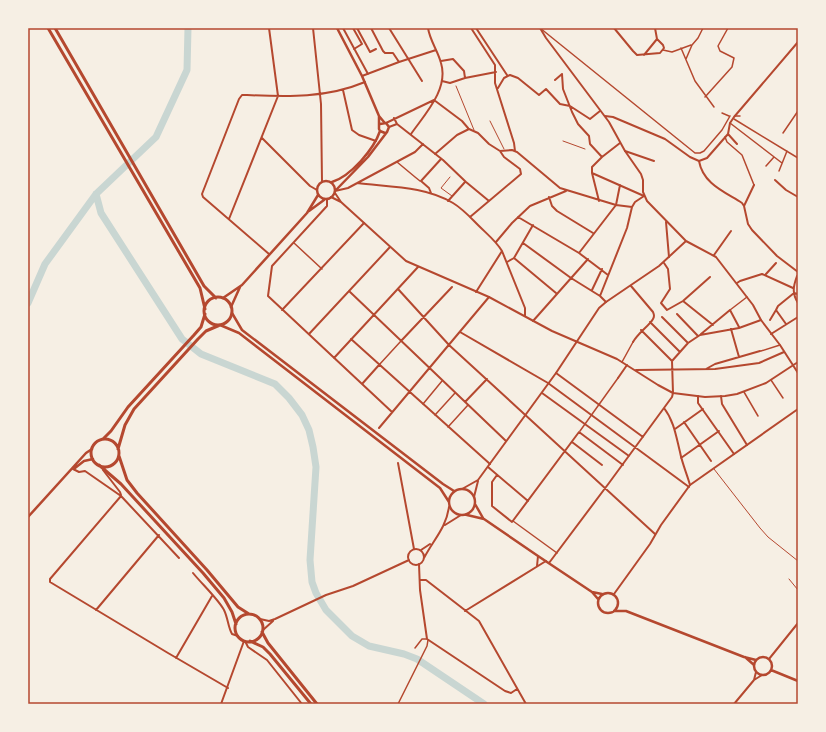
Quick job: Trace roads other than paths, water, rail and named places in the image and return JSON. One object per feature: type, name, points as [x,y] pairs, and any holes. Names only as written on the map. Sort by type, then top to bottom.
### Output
[{"type":"highway","points":[[48,28],[200,288],[205,309],[201,327],[128,407],[112,431],[103,439],[96,442],[92,449],[93,459],[121,484],[203,573],[224,598],[232,612],[238,636],[245,641],[250,641],[256,640],[262,631],[263,625],[260,619],[238,607],[207,570],[137,493],[127,480],[118,449],[125,424],[134,409],[206,331],[228,321],[232,313],[231,307],[223,298],[216,298],[208,302],[205,309]]},
{"type":"highway","points":[[55,28],[204,286],[216,298]]},
{"type":"highway","points":[[205,314],[208,321],[212,324],[220,325]]},
{"type":"highway","points":[[103,439],[112,441],[118,449]]},
{"type":"highway","points":[[100,466],[110,466],[119,456]]},
{"type":"highway","points":[[236,624],[241,617],[249,614]]},
{"type":"highway","points":[[262,631],[268,643],[317,704]]},
{"type":"highway","points":[[250,641],[263,647],[270,654],[311,704]]},
{"type":"main road","points":[[332,182],[344,176],[363,159],[376,141],[380,131],[379,116],[365,82],[336,28]]},
{"type":"main road","points":[[307,212],[331,198],[368,158],[387,132],[389,126],[379,116]]},
{"type":"main road","points":[[380,124],[385,122]]},
{"type":"main road","points":[[380,131],[385,133],[387,132]]},
{"type":"main road","points":[[231,307],[242,285],[307,212],[318,195],[317,190],[322,182],[327,180],[332,182],[335,186],[335,192]]},
{"type":"main road","points":[[318,195],[326,200]]},
{"type":"main road","points":[[223,298],[242,285]]},
{"type":"main road","points":[[232,313],[242,330],[454,491]]},
{"type":"main road","points":[[220,325],[239,333],[440,488],[449,502]]},
{"type":"main road","points":[[28,517],[86,453],[92,449]]},
{"type":"main road","points":[[69,473],[84,461],[93,459]]},
{"type":"main road","points":[[475,504],[471,512],[461,516],[456,514],[449,507],[451,494],[454,491],[462,489],[467,490],[474,497],[475,504],[484,519]]},
{"type":"main road","points":[[467,514],[484,519],[592,592],[598,600]]},
{"type":"main road","points":[[592,592],[602,594],[608,592],[614,594],[618,598],[619,604],[626,611]]},
{"type":"main road","points":[[602,594],[598,600],[598,606],[602,611],[609,613],[614,611],[626,611],[744,657],[756,660],[762,657],[769,659],[772,664],[771,670],[767,674],[762,675],[756,672],[754,665],[744,657]]},
{"type":"main road","points":[[614,611],[619,604]]},
{"type":"main road","points":[[754,665],[756,660]]},
{"type":"main road","points":[[771,670],[798,681]]},
{"type":"street","points":[[229,219],[278,96],[269,28]]},
{"type":"street","points":[[313,28],[320,95],[322,182]]},
{"type":"street","points":[[343,28],[368,74]]},
{"type":"street","points":[[353,28],[362,44],[354,49]]},
{"type":"street","points":[[357,28],[370,52],[376,49]]},
{"type":"street","points":[[371,28],[383,51],[385,53],[393,53],[399,62]]},
{"type":"street","points":[[389,28],[422,81]]},
{"type":"street","points":[[411,134],[434,100],[440,89],[442,81],[441,60],[430,37],[428,28]]},
{"type":"street","points":[[471,28],[494,62],[497,89],[514,143],[515,151]]},
{"type":"street","points":[[476,28],[507,76]]},
{"type":"street","points":[[540,28],[600,110],[620,143],[642,174],[644,196],[652,208],[686,242],[714,255],[748,297],[761,320],[780,345],[798,373]]},
{"type":"street","points":[[540,28],[695,153],[704,151],[722,130],[730,116]]},
{"type":"street","points":[[614,28],[635,53],[644,55],[658,53],[663,50],[672,52],[692,45]]},
{"type":"street","points":[[655,28],[657,39],[663,45],[663,50]]},
{"type":"street","points":[[686,59],[692,45],[698,38],[703,28]]},
{"type":"street","points":[[705,96],[732,67],[734,58],[720,50],[718,46],[728,28]]},
{"type":"street","points":[[644,55],[657,39]]},
{"type":"street","points":[[604,116],[613,117],[665,139],[690,158],[699,160],[706,158],[728,134],[730,123],[734,117],[798,42]]},
{"type":"street","points":[[680,49],[695,81],[714,107]]},
{"type":"street","points":[[362,76],[436,50]]},
{"type":"street","points":[[441,60],[454,59],[464,72],[465,78]]},
{"type":"street","points":[[442,81],[450,83],[465,78],[496,72]]},
{"type":"street","points":[[555,80],[562,74],[563,89],[578,124],[589,136],[590,144],[602,156]]},
{"type":"street","points":[[497,89],[501,81],[507,76],[514,76],[539,95],[546,89],[560,104],[570,106],[590,119],[600,110]]},
{"type":"street","points":[[269,254],[203,197],[202,194],[239,99],[242,95],[320,95],[343,90],[365,82]]},
{"type":"street","points":[[343,90],[352,130],[359,135],[376,141]]},
{"type":"street","points":[[385,122],[434,100]]},
{"type":"street","points":[[434,100],[469,128],[474,130],[489,144],[500,151],[515,151],[555,185],[566,191],[616,205],[632,207]]},
{"type":"street","points":[[784,134],[798,110]]},
{"type":"street","points":[[722,113],[734,117],[740,116]]},
{"type":"street","points":[[734,117],[734,120],[798,158]]},
{"type":"street","points":[[394,118],[397,124],[441,159],[489,201]]},
{"type":"street","points":[[730,123],[782,163]]},
{"type":"street","points":[[389,126],[397,124]]},
{"type":"street","points":[[435,154],[453,138],[469,128]]},
{"type":"street","points":[[728,134],[737,144]]},
{"type":"street","points":[[262,138],[310,186],[317,190]]},
{"type":"street","points":[[725,138],[727,142],[742,155],[754,185],[744,206]]},
{"type":"street","points":[[600,201],[592,173],[592,167],[602,156],[620,143]]},
{"type":"street","points":[[423,144],[415,152],[397,162],[348,188],[335,192],[341,202],[406,262],[489,297],[533,321],[622,362],[673,393],[698,396],[721,396],[744,392],[759,387],[798,362]]},
{"type":"street","points":[[625,150],[654,161]]},
{"type":"street","points":[[470,217],[521,174],[520,169],[504,157],[500,151]]},
{"type":"street","points":[[779,171],[787,151]]},
{"type":"street","points":[[766,166],[774,157]]},
{"type":"street","points":[[421,181],[441,159]]},
{"type":"street","points":[[699,160],[702,169],[713,185],[742,203],[748,224],[752,230],[776,256],[798,272]]},
{"type":"street","points":[[397,162],[429,188],[431,193]]},
{"type":"street","points":[[592,173],[644,196]]},
{"type":"street","points":[[774,180],[786,190],[798,197]]},
{"type":"street","points":[[448,201],[466,182]]},
{"type":"street","points":[[357,183],[398,187],[431,193],[448,201],[470,217],[496,242],[502,251],[508,262],[525,308],[525,316]]},
{"type":"street","points":[[580,252],[616,205],[620,185]]},
{"type":"street","points":[[496,242],[506,229],[534,203],[566,191]]},
{"type":"street","points":[[600,296],[624,238],[632,207],[635,202],[644,196]]},
{"type":"street","points":[[549,197],[552,206],[557,211],[594,234]]},
{"type":"street","points":[[331,198],[341,202]]},
{"type":"street","points":[[326,200],[327,206],[272,266],[268,296],[392,412]]},
{"type":"street","points":[[518,217],[580,252],[608,275]]},
{"type":"street","points":[[666,222],[669,258]]},
{"type":"street","points":[[282,310],[364,223]]},
{"type":"street","points":[[508,262],[514,258],[533,225]]},
{"type":"street","points":[[714,255],[731,231]]},
{"type":"street","points":[[293,242],[322,269]]},
{"type":"street","points":[[474,497],[478,480],[542,393],[599,308],[664,262],[686,242]]},
{"type":"street","points":[[523,243],[571,278],[592,290],[606,302]]},
{"type":"street","points":[[308,334],[390,247]]},
{"type":"street","points":[[476,292],[502,251]]},
{"type":"street","points":[[514,258],[557,293]]},
{"type":"street","points":[[533,321],[588,258]]},
{"type":"street","points":[[664,262],[669,272],[670,289],[662,300],[662,305],[667,310],[683,301],[710,277]]},
{"type":"street","points":[[766,274],[776,263]]},
{"type":"street","points":[[334,358],[418,267]]},
{"type":"street","points":[[592,290],[602,269]]},
{"type":"street","points":[[736,284],[759,274],[766,274],[793,288]]},
{"type":"street","points":[[797,276],[793,288],[794,297],[798,303]]},
{"type":"street","points":[[622,362],[641,330],[654,316],[653,312],[631,286]]},
{"type":"street","points":[[362,384],[452,287]]},
{"type":"street","points":[[398,289],[449,344],[656,534]]},
{"type":"street","points":[[349,291],[506,441]]},
{"type":"street","points":[[794,293],[798,294]]},
{"type":"street","points":[[770,320],[778,306],[794,293]]},
{"type":"street","points":[[379,428],[489,297]]},
{"type":"street","points":[[549,563],[672,397],[672,361],[688,343],[748,297]]},
{"type":"street","points":[[683,301],[713,325]]},
{"type":"street","points":[[730,310],[739,328]]},
{"type":"street","points":[[776,310],[786,324]]},
{"type":"street","points":[[677,314],[699,336]]},
{"type":"street","points":[[662,317],[688,343]]},
{"type":"street","points":[[771,334],[797,318],[798,322]]},
{"type":"street","points":[[699,336],[739,328],[761,320]]},
{"type":"street","points":[[650,322],[680,352]]},
{"type":"street","points":[[731,329],[739,358]]},
{"type":"street","points":[[641,330],[672,361]]},
{"type":"street","points":[[460,332],[548,383],[690,486]]},
{"type":"street","points":[[351,339],[528,501]]},
{"type":"street","points":[[705,370],[715,364],[780,345]]},
{"type":"street","points":[[636,370],[705,370],[759,364],[784,352]]},
{"type":"street","points":[[513,521],[628,365]]},
{"type":"street","points":[[556,373],[643,437]]},
{"type":"street","points":[[466,402],[487,379]]},
{"type":"street","points":[[771,380],[783,398]]},
{"type":"street","points":[[423,404],[443,381]]},
{"type":"street","points":[[744,392],[758,416]]},
{"type":"street","points":[[435,415],[456,393]]},
{"type":"street","points":[[542,393],[629,456]]},
{"type":"street","points":[[698,396],[698,403],[734,454]]},
{"type":"street","points":[[721,396],[722,404],[747,444]]},
{"type":"street","points":[[448,427],[468,405]]},
{"type":"street","points":[[664,408],[675,429],[681,458],[690,486]]},
{"type":"street","points":[[675,429],[703,409]]},
{"type":"street","points":[[614,594],[690,486],[713,468],[798,409]]},
{"type":"street","points":[[684,422],[711,461]]},
{"type":"street","points":[[681,458],[719,431]]},
{"type":"street","points":[[579,432],[623,464]]},
{"type":"street","points":[[572,442],[602,465]]},
{"type":"street","points":[[398,463],[414,549]]},
{"type":"street","points":[[100,466],[120,492],[121,496]]},
{"type":"street","points":[[74,470],[78,472],[85,471],[121,496],[179,558]]},
{"type":"street","points":[[498,475],[492,482],[492,506],[510,522],[513,521],[557,553]]},
{"type":"street","points":[[462,489],[478,480]]},
{"type":"street","points":[[121,496],[50,579],[50,582],[228,688]]},
{"type":"street","points":[[409,560],[414,564],[423,562],[431,544],[448,518],[449,507]]},
{"type":"street","points":[[444,526],[461,516]]},
{"type":"street","points":[[96,610],[159,535]]},
{"type":"street","points":[[409,560],[409,553],[414,549],[421,550],[431,544]]},
{"type":"street","points":[[421,550],[424,554],[424,558]]},
{"type":"street","points":[[537,566],[538,556]]},
{"type":"street","points":[[260,619],[268,621],[275,619],[326,595],[353,586],[409,560]]},
{"type":"street","points":[[465,611],[546,561]]},
{"type":"street","points":[[398,704],[427,646],[428,639],[419,564]]},
{"type":"street","points":[[193,573],[223,609],[232,634],[238,636]]},
{"type":"street","points":[[420,580],[426,580],[479,621],[526,704]]},
{"type":"street","points":[[176,658],[212,596]]},
{"type":"street","points":[[262,631],[275,619]]},
{"type":"street","points":[[769,659],[798,624]]},
{"type":"street","points":[[415,648],[422,639],[428,639],[505,691],[512,693],[517,689]]},
{"type":"street","points":[[221,704],[245,641]]},
{"type":"street","points":[[245,641],[248,647],[267,660],[302,704]]},
{"type":"street","points":[[754,680],[756,672]]},
{"type":"street","points":[[734,704],[754,680],[762,675]]},
{"type":"lane","points":[[456,86],[474,130]]},
{"type":"lane","points":[[490,121],[505,152]]},
{"type":"lane","points":[[563,141],[585,149]]},
{"type":"lane","points":[[450,177],[441,188],[452,197]]},
{"type":"lane","points":[[713,468],[768,537],[798,561]]},
{"type":"lane","points":[[789,579],[798,590]]},
{"type":"waterway","points":[[28,303],[45,264],[96,194],[156,137],[187,70],[188,28]]},
{"type":"waterway","points":[[96,194],[101,213],[182,339],[201,354],[275,384],[289,398],[302,415],[309,430],[316,467],[310,560],[312,582],[316,593],[326,610],[352,636],[369,646],[404,654],[417,659],[484,704]]}]
